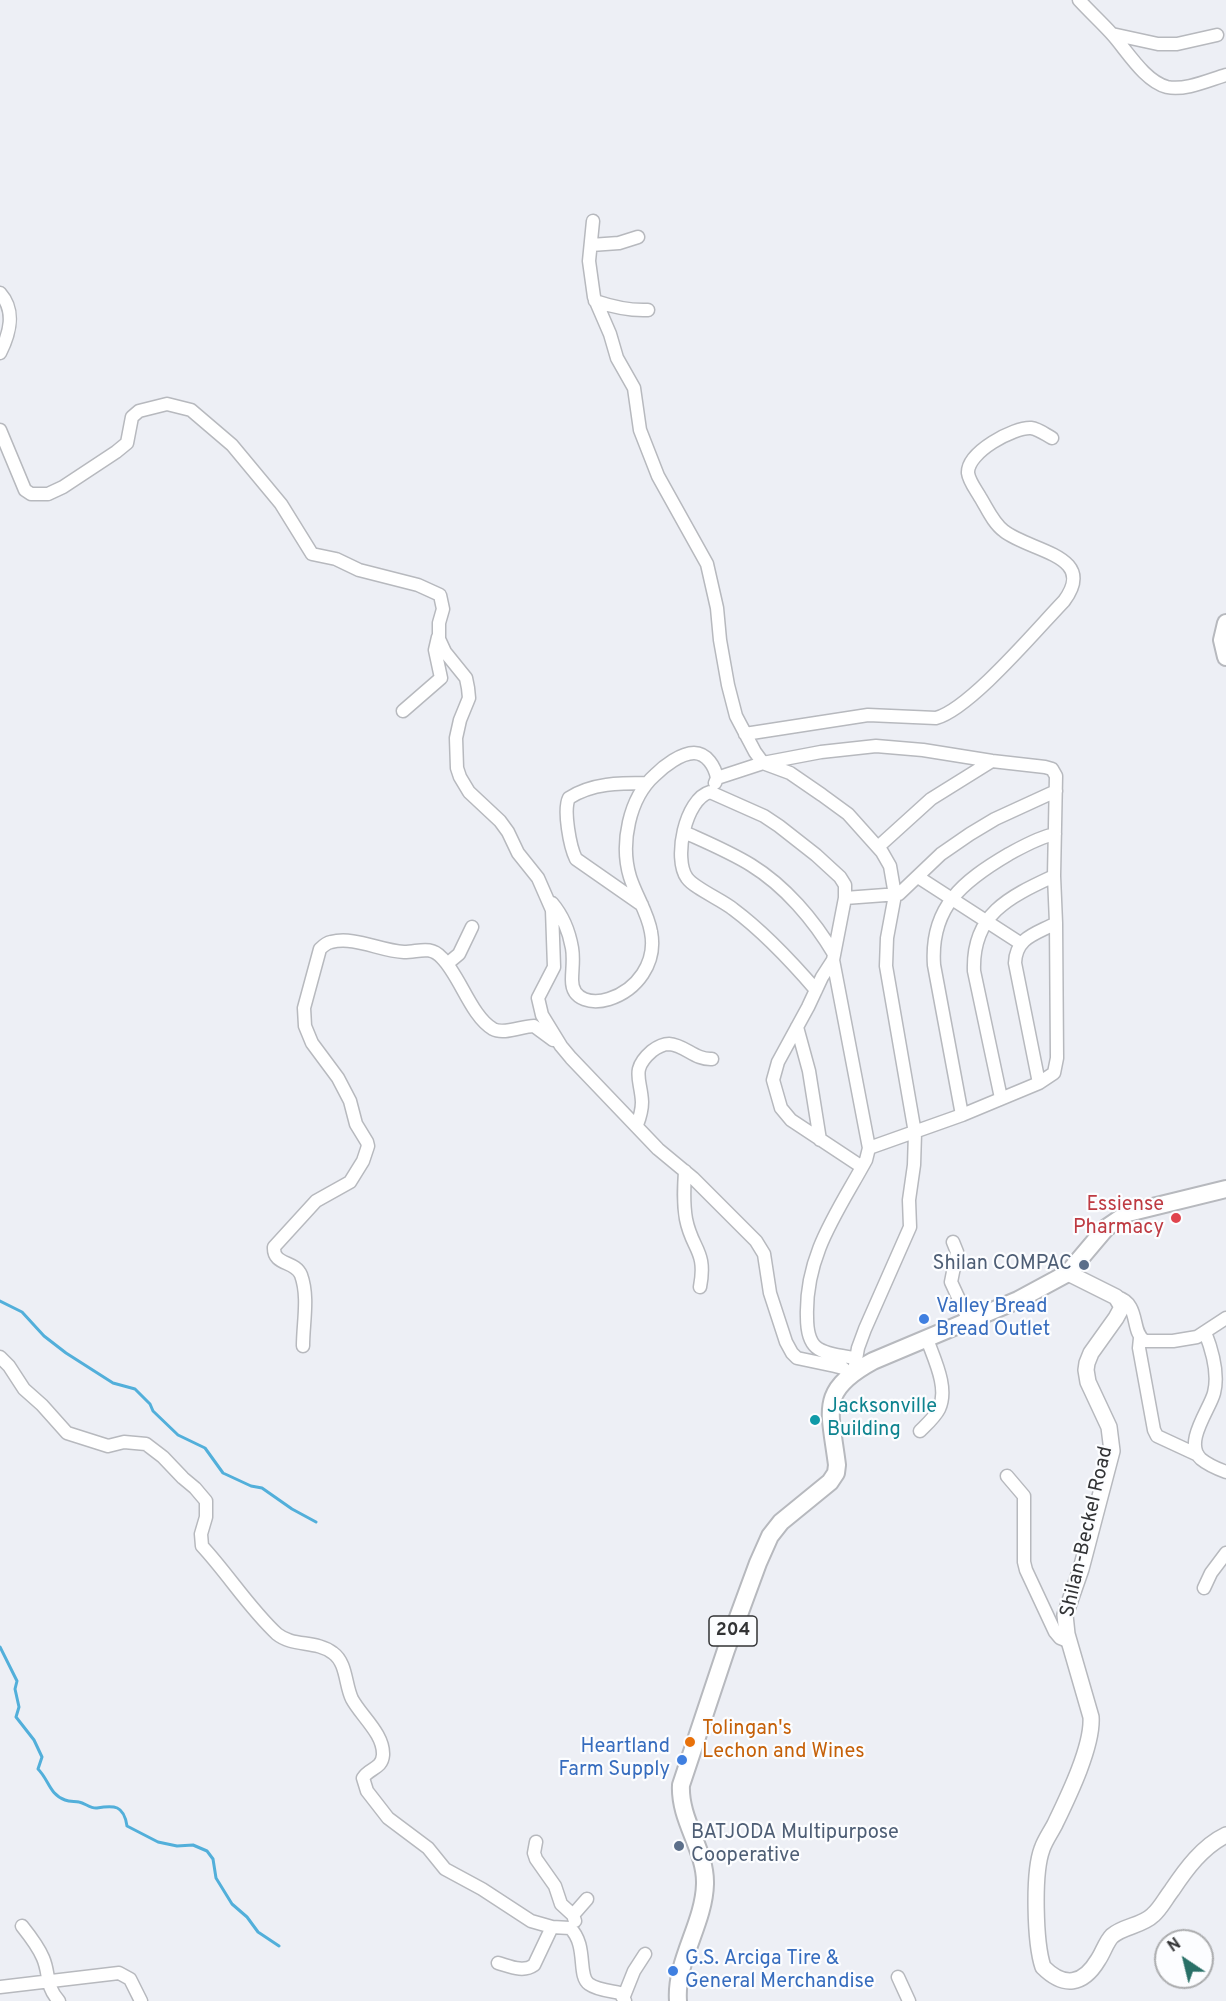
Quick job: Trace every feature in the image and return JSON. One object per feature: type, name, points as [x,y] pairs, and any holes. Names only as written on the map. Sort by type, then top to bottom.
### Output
[{"type":"highway","points":[[1226,623],[1222,640],[1226,657]]},
{"type":"highway","name":"204","points":[[678,2001],[678,1984],[703,1905],[705,1885],[703,1864],[682,1804],[681,1785],[726,1650],[770,1536],[782,1522],[830,1482],[836,1473],[831,1402],[840,1383],[853,1368],[1018,1300],[1068,1273],[1106,1228],[1128,1213],[1226,1190]]},
{"type":"main road","points":[[1068,1273],[1116,1297]]},
{"type":"main road","name":"Shilan-Beckel Road","points":[[1116,1297],[1121,1303],[1122,1310],[1091,1353],[1086,1370],[1093,1394],[1104,1412],[1109,1427],[1112,1451],[1081,1569],[1065,1615],[1092,1725],[1069,1794],[1042,1848],[1038,1865],[1036,1889],[1043,1967],[1060,1980],[1070,1982],[1083,1978],[1097,1962],[1112,1937],[1149,1919],[1207,1846],[1225,1835]]},
{"type":"street","points":[[1079,0],[1142,69],[1167,87],[1185,86],[1226,75]]},
{"type":"street","points":[[1112,34],[1158,44],[1177,44],[1217,35]]},
{"type":"street","points":[[592,221],[590,270],[595,301],[610,334],[617,357],[634,388],[640,430],[658,476],[707,564],[717,608],[728,685],[736,716],[763,763],[790,773],[848,814],[878,847],[890,866],[896,895],[887,938],[886,966],[915,1133],[914,1165],[909,1200],[910,1231],[865,1329],[853,1368]]},
{"type":"street","points":[[591,245],[619,243],[638,237]]},
{"type":"street","points":[[0,293],[10,307],[10,320],[8,335],[0,353]]},
{"type":"street","points":[[595,301],[635,311],[648,310]]},
{"type":"street","points":[[0,430],[25,490],[39,495],[63,487],[123,448],[130,435],[132,417],[138,411],[167,404],[191,410],[232,445],[281,504],[312,554],[336,558],[359,570],[418,585],[438,593],[443,602],[435,650],[441,678],[403,711]]},
{"type":"street","points":[[745,734],[868,715],[936,718],[947,716],[992,676],[1064,601],[1071,592],[1074,573],[1067,562],[1003,530],[987,509],[969,478],[968,471],[978,453],[988,445],[1017,431],[1031,428],[1052,438]]},
{"type":"street","points":[[439,636],[445,652],[466,678],[468,688],[469,698],[456,738],[457,768],[460,777],[469,792],[503,825],[519,853],[538,878],[549,900],[563,918],[572,946],[572,986],[577,994],[588,1001],[602,1001],[622,995],[645,973],[652,943],[651,932],[630,876],[628,828],[636,799],[647,783],[667,765],[684,755],[695,753],[703,755],[717,778]]},
{"type":"street","points":[[710,792],[717,778],[763,763],[821,752],[883,746],[1052,769],[1056,776],[1054,876],[1056,1064],[1054,1073],[1039,1083],[962,1115],[869,1148]]},
{"type":"street","points":[[878,847],[931,799],[992,761]]},
{"type":"street","points":[[642,905],[576,859],[572,850],[566,807],[569,798],[590,788],[618,783],[647,783]]},
{"type":"street","points":[[845,898],[896,895],[918,878],[941,854],[970,834],[995,819],[1056,791]]},
{"type":"street","points":[[816,990],[753,924],[687,878],[680,860],[684,832],[695,803],[705,793],[710,792],[764,816],[811,851],[842,879],[846,888],[834,957],[775,1070],[773,1080],[781,1108],[791,1120],[862,1167]]},
{"type":"street","points":[[684,832],[752,865],[782,888],[821,933],[834,957],[869,1148],[862,1167],[816,1252],[808,1284],[806,1306],[808,1334],[812,1342],[817,1348],[853,1368]]},
{"type":"street","points":[[962,1115],[941,1008],[933,949],[939,921],[962,885],[1021,847],[1055,834]]},
{"type":"street","points":[[1001,1098],[974,970],[973,954],[976,939],[987,920],[1002,904],[1021,891],[1054,876]]},
{"type":"street","points":[[918,878],[1020,943]]},
{"type":"street","points":[[549,900],[553,918],[554,967],[537,998],[542,1015],[561,1046]]},
{"type":"street","points":[[1039,1083],[1015,963],[1016,952],[1020,943],[1056,923]]},
{"type":"street","points":[[447,964],[459,954],[472,927]]},
{"type":"street","points":[[303,1346],[305,1298],[300,1272],[295,1266],[279,1261],[275,1256],[274,1247],[316,1201],[350,1182],[363,1161],[368,1146],[356,1124],[350,1101],[338,1078],[312,1043],[304,1026],[304,1008],[318,952],[325,944],[334,941],[406,952],[426,949],[435,952],[447,964],[477,1011],[495,1030],[534,1026],[561,1046],[624,1114],[748,1233],[760,1248],[764,1254],[770,1293],[786,1342],[792,1353],[797,1358],[853,1368]]},
{"type":"street","points":[[797,1027],[809,1071],[820,1140]]},
{"type":"street","points":[[636,1125],[642,1105],[638,1073],[644,1058],[655,1048],[666,1044],[676,1045],[701,1059],[712,1059]]},
{"type":"street","points":[[685,1171],[683,1190],[686,1221],[703,1262],[700,1287]]},
{"type":"street","points":[[953,1242],[957,1252],[951,1282],[969,1321]]},
{"type":"street","points":[[1116,1297],[1124,1300],[1130,1307],[1140,1338],[1138,1348],[1157,1436],[1198,1455],[1226,1472]]},
{"type":"street","points":[[1140,1338],[1145,1341],[1173,1341],[1197,1337],[1226,1318]]},
{"type":"street","points":[[1198,1455],[1195,1445],[1199,1423],[1211,1402],[1216,1382],[1205,1332]]},
{"type":"street","points":[[920,1431],[940,1407],[943,1391],[927,1339]]},
{"type":"street","points":[[0,1357],[24,1389],[67,1433],[108,1446],[124,1442],[146,1444],[195,1488],[204,1498],[207,1507],[201,1534],[202,1546],[264,1620],[279,1635],[298,1643],[320,1646],[339,1659],[353,1701],[381,1744],[383,1757],[380,1764],[363,1778],[367,1791],[388,1818],[429,1848],[445,1869],[482,1888],[531,1921],[572,1930],[581,1946],[583,1975],[586,1982],[598,1988],[621,1993],[625,1999]]},
{"type":"street","points":[[1007,1476],[1024,1496],[1026,1570],[1055,1632],[1060,1638],[1070,1642]]},
{"type":"street","points":[[1204,1588],[1226,1553]]},
{"type":"street","points":[[536,1842],[534,1853],[536,1859],[555,1886],[561,1904],[573,1915],[575,1922],[572,1930]]},
{"type":"street","points":[[573,1915],[587,1899]]},
{"type":"street","points":[[22,1926],[38,1946],[44,1959],[47,1981],[59,2001]]},
{"type":"street","points":[[498,1963],[526,1969],[534,1965],[552,1927]]},
{"type":"street","points":[[625,1999],[630,1978],[645,1954]]},
{"type":"street","points":[[0,1987],[119,1974],[130,1979],[141,2001]]},
{"type":"street","points":[[898,1977],[909,2001]]},
{"type":"waterway","points":[[0,1301],[22,1312],[44,1336],[66,1353],[113,1383],[135,1389],[150,1404],[153,1411],[178,1435],[205,1448],[223,1473],[251,1486],[262,1488],[316,1522]]},
{"type":"waterway","points":[[0,1647],[17,1681],[15,1689],[19,1707],[16,1717],[34,1740],[42,1757],[38,1769],[52,1790],[65,1800],[92,1808],[117,1808],[121,1810],[127,1826],[158,1842],[177,1846],[193,1845],[207,1851],[213,1859],[216,1878],[232,1904],[247,1917],[258,1932],[279,1946]]},
{"type":"place","name":"Essiense Pharmacy","points":[[1176,1218]]},
{"type":"place","name":"Shilan COMPAC","points":[[1084,1265]]},
{"type":"place","name":"Valley Bread Bread Outlet","points":[[924,1319]]},
{"type":"place","name":"Jacksonville Building","points":[[815,1420]]},
{"type":"place","name":"Tolingan's Lechon and Wines","points":[[690,1742]]},
{"type":"place","name":"Heartland Farm Supply","points":[[682,1760]]},
{"type":"place","name":"BATJODA Multipurpose Cooperative","points":[[679,1846]]},
{"type":"place","name":"G.S. Arciga Tire & General Merchandise","points":[[673,1971]]}]
